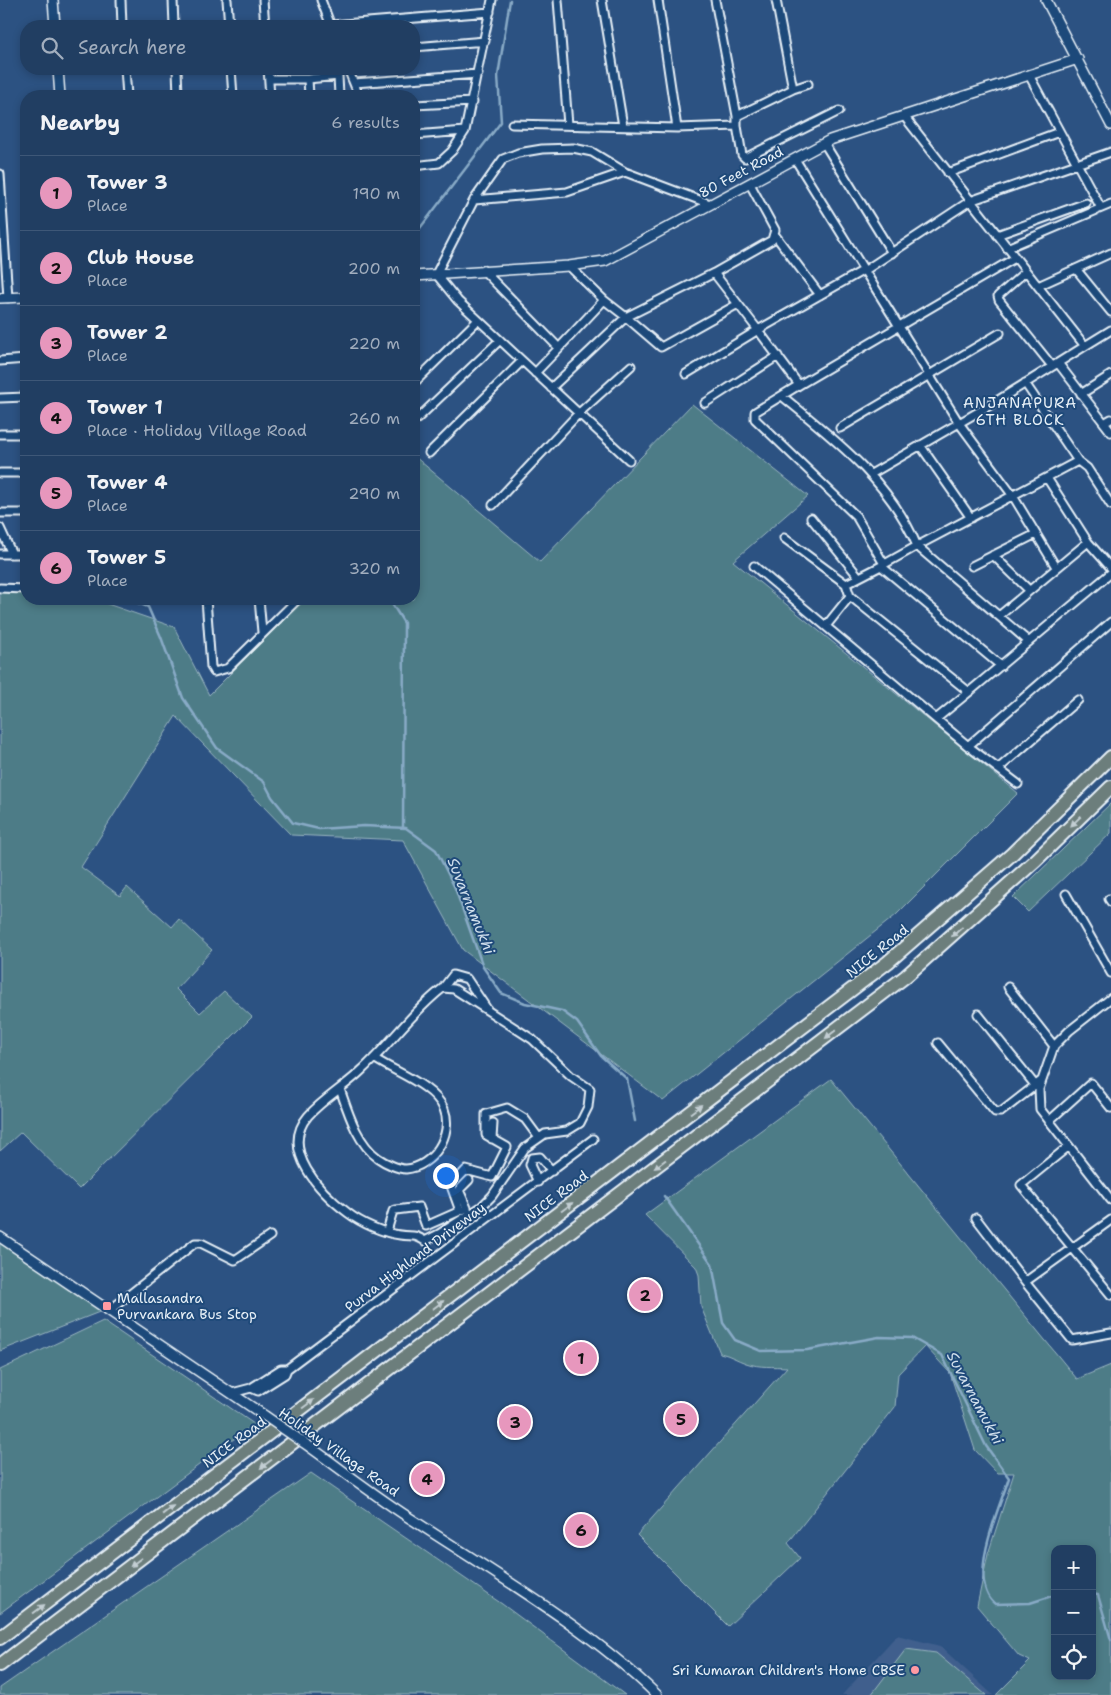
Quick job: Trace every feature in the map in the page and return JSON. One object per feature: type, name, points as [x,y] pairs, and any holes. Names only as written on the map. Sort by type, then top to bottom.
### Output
[{"type":"highway","name":"NICE Road","points":[[0,1638],[888,962],[1012,854],[1111,757]]},
{"type":"highway","points":[[0,1665],[906,976],[1030,866],[1111,787]]},
{"type":"street","points":[[53,0],[55,20]]},
{"type":"street","points":[[121,0],[122,20]]},
{"type":"street","points":[[173,0],[174,20]]},
{"type":"street","points":[[227,0],[228,20]]},
{"type":"street","points":[[263,0],[265,20]]},
{"type":"street","points":[[321,0],[329,20]]},
{"type":"street","points":[[420,165],[439,163],[452,151],[466,131],[492,0]]},
{"type":"street","points":[[558,0],[568,125]]},
{"type":"street","points":[[602,0],[622,126]]},
{"type":"street","points":[[658,0],[678,128]]},
{"type":"street","points":[[715,0],[742,155],[745,158],[839,111]]},
{"type":"street","points":[[776,0],[793,89]]},
{"type":"street","points":[[1046,0],[1111,125]]},
{"type":"street","points":[[399,20],[490,12]]},
{"type":"street","points":[[420,46],[485,41]]},
{"type":"street","name":"80 Feet Road","points":[[420,275],[569,266],[605,261],[824,143],[849,132],[1078,59]]},
{"type":"street","points":[[354,83],[478,74]]},
{"type":"street","points":[[58,75],[60,90]]},
{"type":"street","points":[[125,75],[127,90]]},
{"type":"street","points":[[177,75],[178,90]]},
{"type":"street","points":[[231,75],[233,90]]},
{"type":"street","points":[[269,75],[270,90]]},
{"type":"street","points":[[351,75],[357,90]]},
{"type":"street","points":[[1028,75],[1101,208]]},
{"type":"street","points":[[269,79],[338,76],[339,90]]},
{"type":"street","points":[[308,78],[309,90]]},
{"type":"street","points":[[736,116],[793,89],[808,84]]},
{"type":"street","points":[[420,106],[473,102]]},
{"type":"street","points":[[904,116],[1085,346]]},
{"type":"street","points":[[512,124],[678,128],[737,126]]},
{"type":"street","points":[[420,135],[466,131]]},
{"type":"street","points":[[948,173],[1059,132]]},
{"type":"street","points":[[824,143],[892,253]]},
{"type":"street","points":[[629,460],[458,301],[436,274],[474,200],[503,159],[518,153],[542,149],[573,148],[592,152],[625,172],[710,204]]},
{"type":"street","points":[[686,374],[758,330],[864,271],[970,201],[1111,152]]},
{"type":"street","points":[[795,159],[959,423],[1012,496],[1056,567]]},
{"type":"street","points":[[474,200],[567,192],[625,172]]},
{"type":"street","points":[[0,174],[4,298],[20,297]]},
{"type":"street","points":[[750,184],[775,230],[775,235],[820,295]]},
{"type":"street","points":[[997,235],[1086,203]]},
{"type":"street","points":[[1007,248],[1111,204]]},
{"type":"street","points":[[551,388],[626,316],[633,315],[714,273],[772,240],[775,235]]},
{"type":"street","points":[[1038,286],[1111,253]]},
{"type":"street","points":[[1001,666],[882,565],[856,516],[755,420],[755,412],[1015,258]]},
{"type":"street","points":[[569,266],[604,300],[626,316],[661,347],[738,304]]},
{"type":"street","points":[[1076,269],[1111,312]]},
{"type":"street","points":[[483,270],[559,348]]},
{"type":"street","points":[[1026,272],[998,296],[999,300],[1081,394],[1108,421],[1111,432]]},
{"type":"street","points":[[714,273],[799,386]]},
{"type":"street","points":[[535,373],[604,300]]},
{"type":"street","points":[[420,377],[478,320]]},
{"type":"street","points":[[871,474],[959,423],[1111,330]]},
{"type":"street","points":[[840,428],[1000,333]]},
{"type":"street","points":[[420,416],[500,340]]},
{"type":"street","points":[[705,402],[778,356]]},
{"type":"street","points":[[0,361],[20,359]]},
{"type":"street","points":[[429,453],[522,361]]},
{"type":"street","points":[[493,505],[579,413],[631,366]]},
{"type":"street","points":[[1081,394],[1111,375]]},
{"type":"street","points":[[1025,383],[1078,461],[1087,468],[1111,505]]},
{"type":"street","points":[[782,396],[839,443],[871,474],[908,527],[917,546],[1029,642]]},
{"type":"street","points":[[0,398],[20,397]]},
{"type":"street","points":[[0,434],[20,434]]},
{"type":"street","points":[[920,445],[971,518]]},
{"type":"street","points":[[846,584],[1078,461]]},
{"type":"street","points":[[0,473],[20,473]]},
{"type":"street","points":[[1047,478],[1088,542],[1111,568]]},
{"type":"street","points":[[0,513],[20,513]]},
{"type":"street","points":[[811,518],[859,578]]},
{"type":"street","points":[[0,528],[12,554]]},
{"type":"street","points":[[972,566],[1036,534]]},
{"type":"street","points":[[784,538],[846,584],[850,596],[969,692]]},
{"type":"street","points":[[999,616],[1088,542]]},
{"type":"street","points":[[0,554],[20,554]]},
{"type":"street","points":[[993,556],[1029,590]]},
{"type":"street","points":[[754,566],[968,746],[1018,784]]},
{"type":"street","points":[[936,719],[1111,573]]},
{"type":"street","points":[[0,588],[20,589]]},
{"type":"street","points":[[826,626],[850,596]]},
{"type":"street","points":[[206,605],[211,667],[214,672],[228,668],[262,632],[291,605]]},
{"type":"street","points":[[260,605],[262,632]]},
{"type":"street","points":[[968,746],[1111,622]]},
{"type":"street","points":[[998,769],[1078,700]]},
{"type":"street","points":[[1066,894],[1111,973]]},
{"type":"street","points":[[442,988],[453,975],[467,979],[488,1012]]},
{"type":"street","points":[[1008,987],[1054,1046]]},
{"type":"street","name":"Purva Highland Driveway","points":[[442,988],[454,989],[532,1039],[571,1076],[590,1089],[588,1106],[580,1123],[567,1131],[545,1134],[525,1148],[492,1196],[470,1216],[424,1241],[414,1234],[400,1236],[349,1214],[324,1193],[308,1172],[298,1147],[299,1133],[308,1116],[374,1058],[428,999],[442,988]]},
{"type":"street","points":[[1111,998],[1068,1031],[1054,1046],[1038,1083],[1040,1110],[1111,1200]]},
{"type":"street","points":[[978,1014],[1038,1083]]},
{"type":"street","points":[[938,1043],[995,1112],[1001,1112],[1038,1083]]},
{"type":"street","points":[[340,1089],[351,1120],[365,1145],[378,1158],[400,1168],[408,1169],[422,1164],[433,1156],[442,1143],[446,1129],[444,1109],[414,1079],[390,1069],[374,1058]]},
{"type":"street","points":[[1050,1121],[1091,1083],[1111,1108]]},
{"type":"street","points":[[460,1211],[451,1186],[466,1170],[492,1177],[507,1147],[484,1132],[486,1114],[507,1108],[525,1119],[539,1138]]},
{"type":"street","points":[[492,1139],[493,1123]]},
{"type":"street","name":"Purva Highland Driveway","points":[[232,1393],[251,1388],[281,1369],[287,1369],[593,1139]]},
{"type":"street","points":[[1069,1146],[1021,1184],[1111,1296]]},
{"type":"street","points":[[525,1148],[532,1158]]},
{"type":"street","points":[[532,1158],[540,1157],[552,1171]]},
{"type":"street","points":[[532,1158],[530,1165],[538,1182]]},
{"type":"street","points":[[387,1231],[393,1211],[396,1210],[419,1207],[426,1226],[467,1208],[459,1190],[469,1180]]},
{"type":"street","points":[[976,1218],[1024,1282],[1072,1340],[1111,1333]]},
{"type":"street","points":[[1024,1282],[1111,1220]]},
{"type":"street","points":[[110,1310],[195,1243],[201,1243],[235,1260],[270,1236]]},
{"type":"street","name":"Holiday Village Road","points":[[0,1237],[232,1393],[402,1513],[526,1593],[632,1670],[657,1695]]},
{"type":"shaded area","name":"Sri Kumaran Children's Home CBSE","points":[[897,1635],[940,1646],[993,1695],[842,1695]]},
{"type":"green space","points":[[692,404],[808,496],[733,561],[1018,793],[896,915],[663,1101],[463,950],[403,840],[291,835],[176,716],[81,867],[120,896],[127,887],[172,927],[179,919],[212,950],[176,989],[200,1013],[224,991],[252,1017],[79,1189],[21,1132],[0,1151],[0,585],[20,586],[20,605],[110,605],[174,627],[209,695],[299,605],[420,605],[420,461],[540,562]]},
{"type":"green space","points":[[1111,803],[1111,833],[1028,912],[1013,897]]},
{"type":"green space","points":[[831,1079],[1077,1379],[1111,1365],[1111,1695],[996,1695],[1030,1661],[1019,1656],[977,1606],[988,1554],[1014,1473],[997,1473],[975,1450],[950,1373],[925,1346],[898,1374],[895,1407],[788,1543],[800,1558],[728,1626],[637,1535],[787,1367],[751,1365],[720,1353],[701,1307],[699,1275],[696,1267],[645,1215]]},
{"type":"green space","points":[[0,1240],[102,1311],[0,1351]]},
{"type":"green space","points":[[103,1321],[254,1424],[0,1613],[0,1370]]},
{"type":"green space","points":[[311,1473],[502,1604],[625,1695],[0,1695],[0,1688]]},
{"type":"green space","points":[[906,1649],[936,1653],[986,1695],[871,1695]]},
{"type":"waterway","points":[[420,228],[501,122],[498,76],[510,0]]},
{"type":"waterway","name":"Suvarnamukhi","points":[[143,605],[148,607],[161,637],[183,698],[217,748],[264,782],[272,797],[293,823],[319,829],[364,826],[406,828],[436,850],[455,888],[483,967],[501,993],[525,1003],[562,1011],[577,1022],[601,1056],[627,1079],[635,1121]]},
{"type":"waterway","points":[[393,605],[404,623],[403,828]]},
{"type":"waterway","name":"Suvarnamukhi","points":[[664,1196],[712,1264],[723,1323],[735,1340],[761,1351],[807,1350],[879,1337],[912,1338],[942,1355],[986,1446],[1009,1478],[987,1544],[984,1562],[984,1579],[987,1593],[995,1604],[1030,1603],[1051,1596]]},
{"type":"waterway","name":"Suvarnamukhi","points":[[1096,1595],[1098,1595],[1111,1640]]},
{"type":"place","name":"Club House","points":[[645,1295]]},
{"type":"place","name":"Mallasandra Purvankara Bus Stop","points":[[107,1306]]},
{"type":"place","name":"Tower 3","points":[[581,1358]]},
{"type":"place","name":"Tower 4","points":[[681,1419]]},
{"type":"place","name":"Tower 2","points":[[515,1422]]},
{"type":"place","name":"Tower 1","points":[[427,1479]]},
{"type":"place","name":"Tower 5","points":[[581,1530]]},
{"type":"place","name":"Sri Kumaran Children's Home CBSE","points":[[915,1670]]},
{"type":"district","name":"ANJANAPURA 6TH BLOCK","points":[[1020,412]]}]
